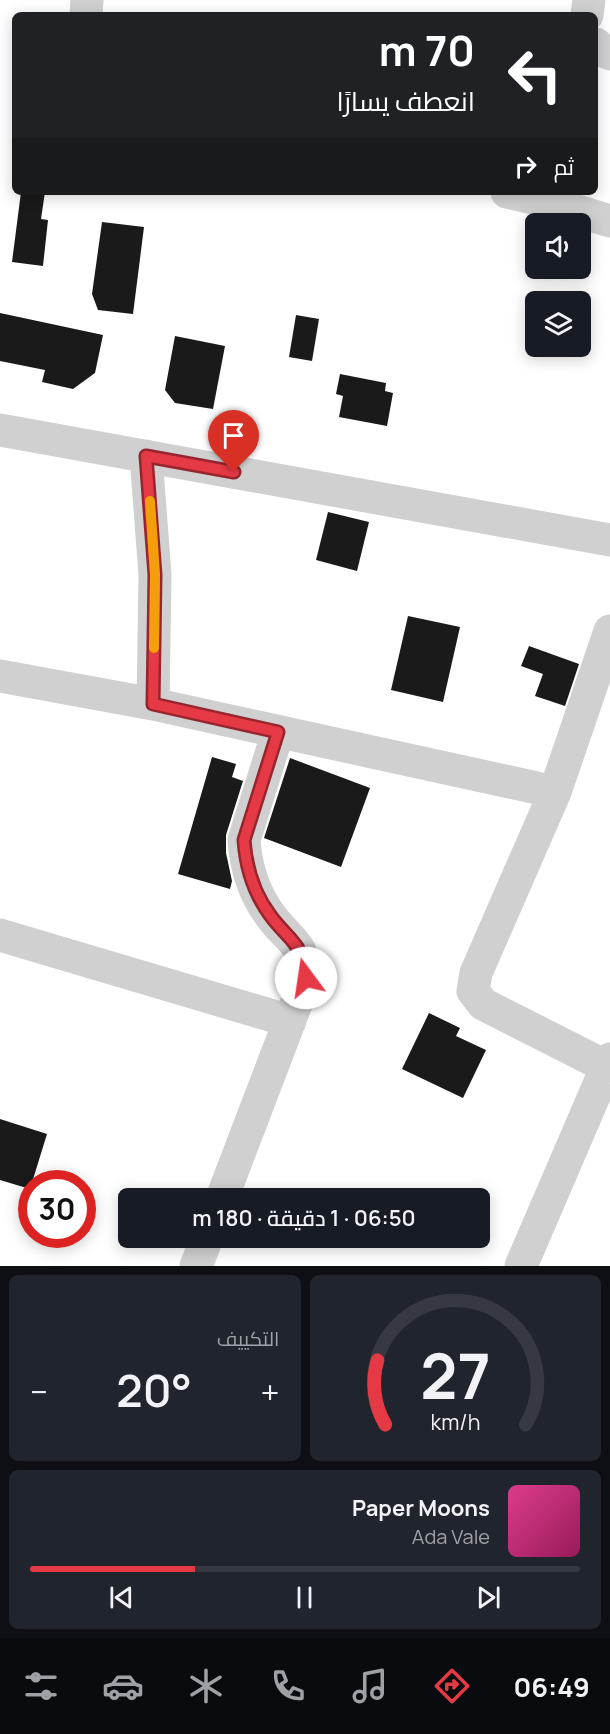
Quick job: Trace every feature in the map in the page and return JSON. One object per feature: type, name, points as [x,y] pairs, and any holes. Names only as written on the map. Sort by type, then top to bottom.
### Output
[{"type":"street","points":[[520,195],[610,220]]},
{"type":"street","points":[[0,430],[610,540]]},
{"type":"street","points":[[146,456],[155,575],[153,704]]},
{"type":"street","points":[[522,1266],[608,1063],[483,1004],[473,991],[476,973],[555,792],[610,631]]},
{"type":"street","points":[[0,676],[153,704],[555,792]]},
{"type":"street","points":[[226,1188],[306,978],[306,965],[295,942],[270,915],[257,895],[248,873],[244,840],[278,732]]},
{"type":"street","points":[[0,935],[290,1021]]},
{"type":"street","points":[[196,1266],[203,1248]]},
{"type":"building","points":[[21,195],[45,195],[41,219],[48,220],[43,266],[12,262]]},
{"type":"building","points":[[102,222],[144,227],[133,314],[98,310],[92,294]]},
{"type":"building","points":[[0,313],[103,335],[95,373],[73,389],[42,382],[45,370],[0,361]]},
{"type":"building","points":[[296,315],[319,319],[312,361],[289,357]]},
{"type":"building","points":[[175,336],[225,346],[213,409],[175,403],[165,390]]},
{"type":"building","points":[[340,374],[386,383],[385,391],[393,393],[387,426],[339,417],[343,396],[336,394]]},
{"type":"building","points":[[328,512],[369,522],[357,571],[316,560]]},
{"type":"building","points":[[408,616],[460,627],[443,702],[391,690]]},
{"type":"building","points":[[529,646],[579,664],[565,706],[535,696],[543,674],[521,666]]},
{"type":"building","points":[[212,757],[236,764],[232,777],[243,781],[226,835],[226,853],[232,881],[230,889],[178,874]]},
{"type":"building","points":[[290,758],[370,788],[341,867],[264,838]]},
{"type":"building","points":[[429,1013],[460,1028],[456,1036],[486,1050],[463,1098],[402,1069]]},
{"type":"building","points":[[0,1119],[47,1134],[36,1170],[18,1170],[18,1185],[0,1180]]},
{"type":"slow traffic","points":[[150,501],[155,575],[154,648]]},
{"type":"route","points":[[234,472],[146,456],[155,575],[153,704],[278,732],[244,840],[245,857],[248,873],[257,895],[302,954],[306,965],[306,978]]}]
